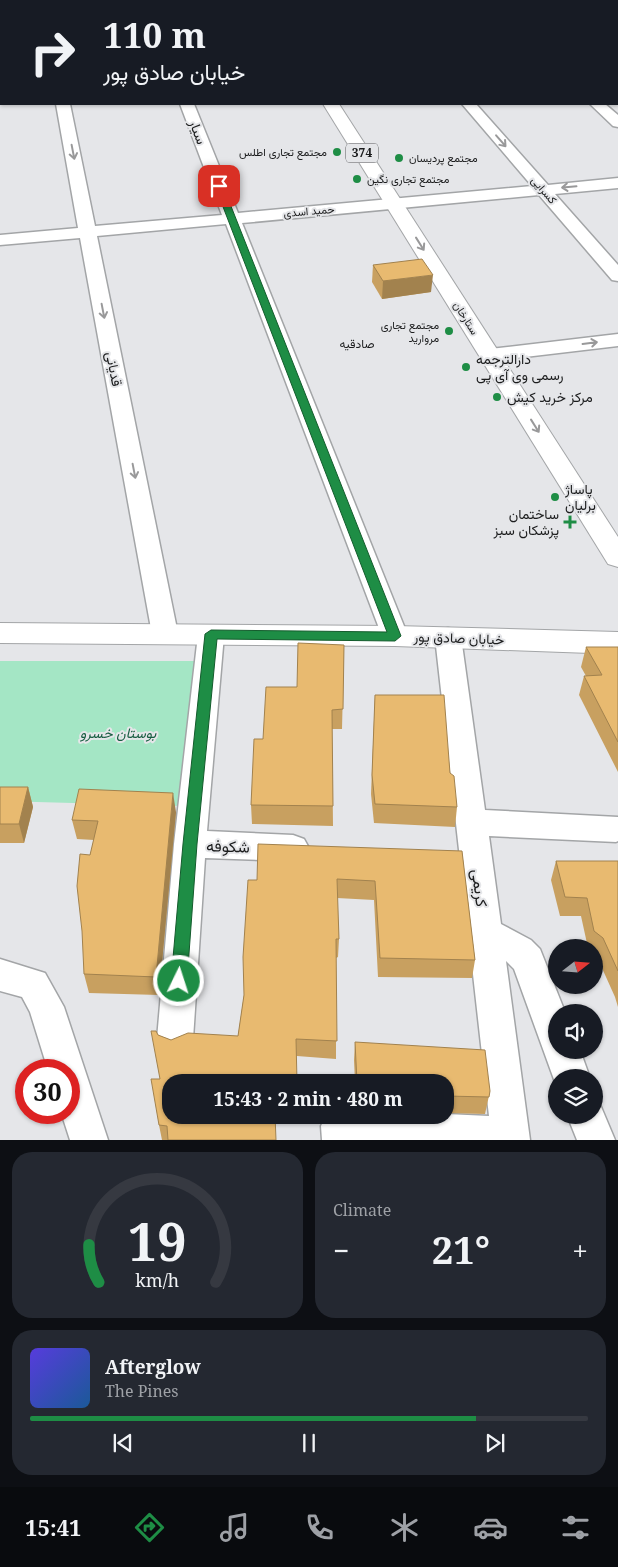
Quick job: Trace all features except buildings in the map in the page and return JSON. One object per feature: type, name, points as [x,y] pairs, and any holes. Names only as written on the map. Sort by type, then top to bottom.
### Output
[{"type":"main road","name":"ستارخان","points":[[332,105],[618,558]]},
{"type":"main road","name":"خیابان صادق پور","points":[[0,633],[395,636],[618,643]]},
{"type":"street","name":"قدیانی","points":[[64,105],[165,634]]},
{"type":"street","name":"سیار","points":[[187,105],[395,636]]},
{"type":"street","name":"کسرایی","points":[[470,105],[618,276]]},
{"type":"street","points":[[598,105],[618,123]]},
{"type":"street","name":"حمید اسدی","points":[[0,240],[618,183]]},
{"type":"street","points":[[490,355],[618,340]]},
{"type":"street","points":[[175,1039],[190,844],[211,634]]},
{"type":"street","name":"کریمی","points":[[448,637],[471,822],[461,854],[485,933],[510,1138]]},
{"type":"street","points":[[471,822],[616,829]]},
{"type":"street","name":"شکوفه","points":[[190,844],[318,849]]},
{"type":"street","points":[[485,933],[520,951],[528,960],[548,1014]]},
{"type":"street","points":[[0,975],[33,984],[46,1007],[63,1059]]},
{"type":"street","points":[[80,1112],[89,1140]]},
{"type":"street","points":[[590,1124],[596,1140]]},
{"type":"street","points":[[340,1133],[510,1138]]},
{"type":"green space","name":"بوستان خسرو","points":[[0,661],[197,661],[182,806],[0,801]]},
{"type":"place","name":"مجتمع تجاری اطلس","points":[[337,152]]},
{"type":"place","name":"مجتمع پردیسان","points":[[399,158]]},
{"type":"place","name":"مجتمع تجاری نگین","points":[[357,179]]},
{"type":"place","name":"مجتمع تجاری مروارید","points":[[449,331]]},
{"type":"place","name":"دارالترجمه رسمی وی آی پی","points":[[466,367]]},
{"type":"place","name":"مرکز خرید کیش","points":[[497,397]]},
{"type":"place","name":"پاساژ برلیان","points":[[555,497]]},
{"type":"place","name":"ساختمان پزشکان سبز","points":[[570,522]]},
{"type":"district","name":"صادقیه","points":[[357,344]]},
{"type":"route","points":[[179,981],[190,844],[211,634],[395,636],[219,186]]}]
